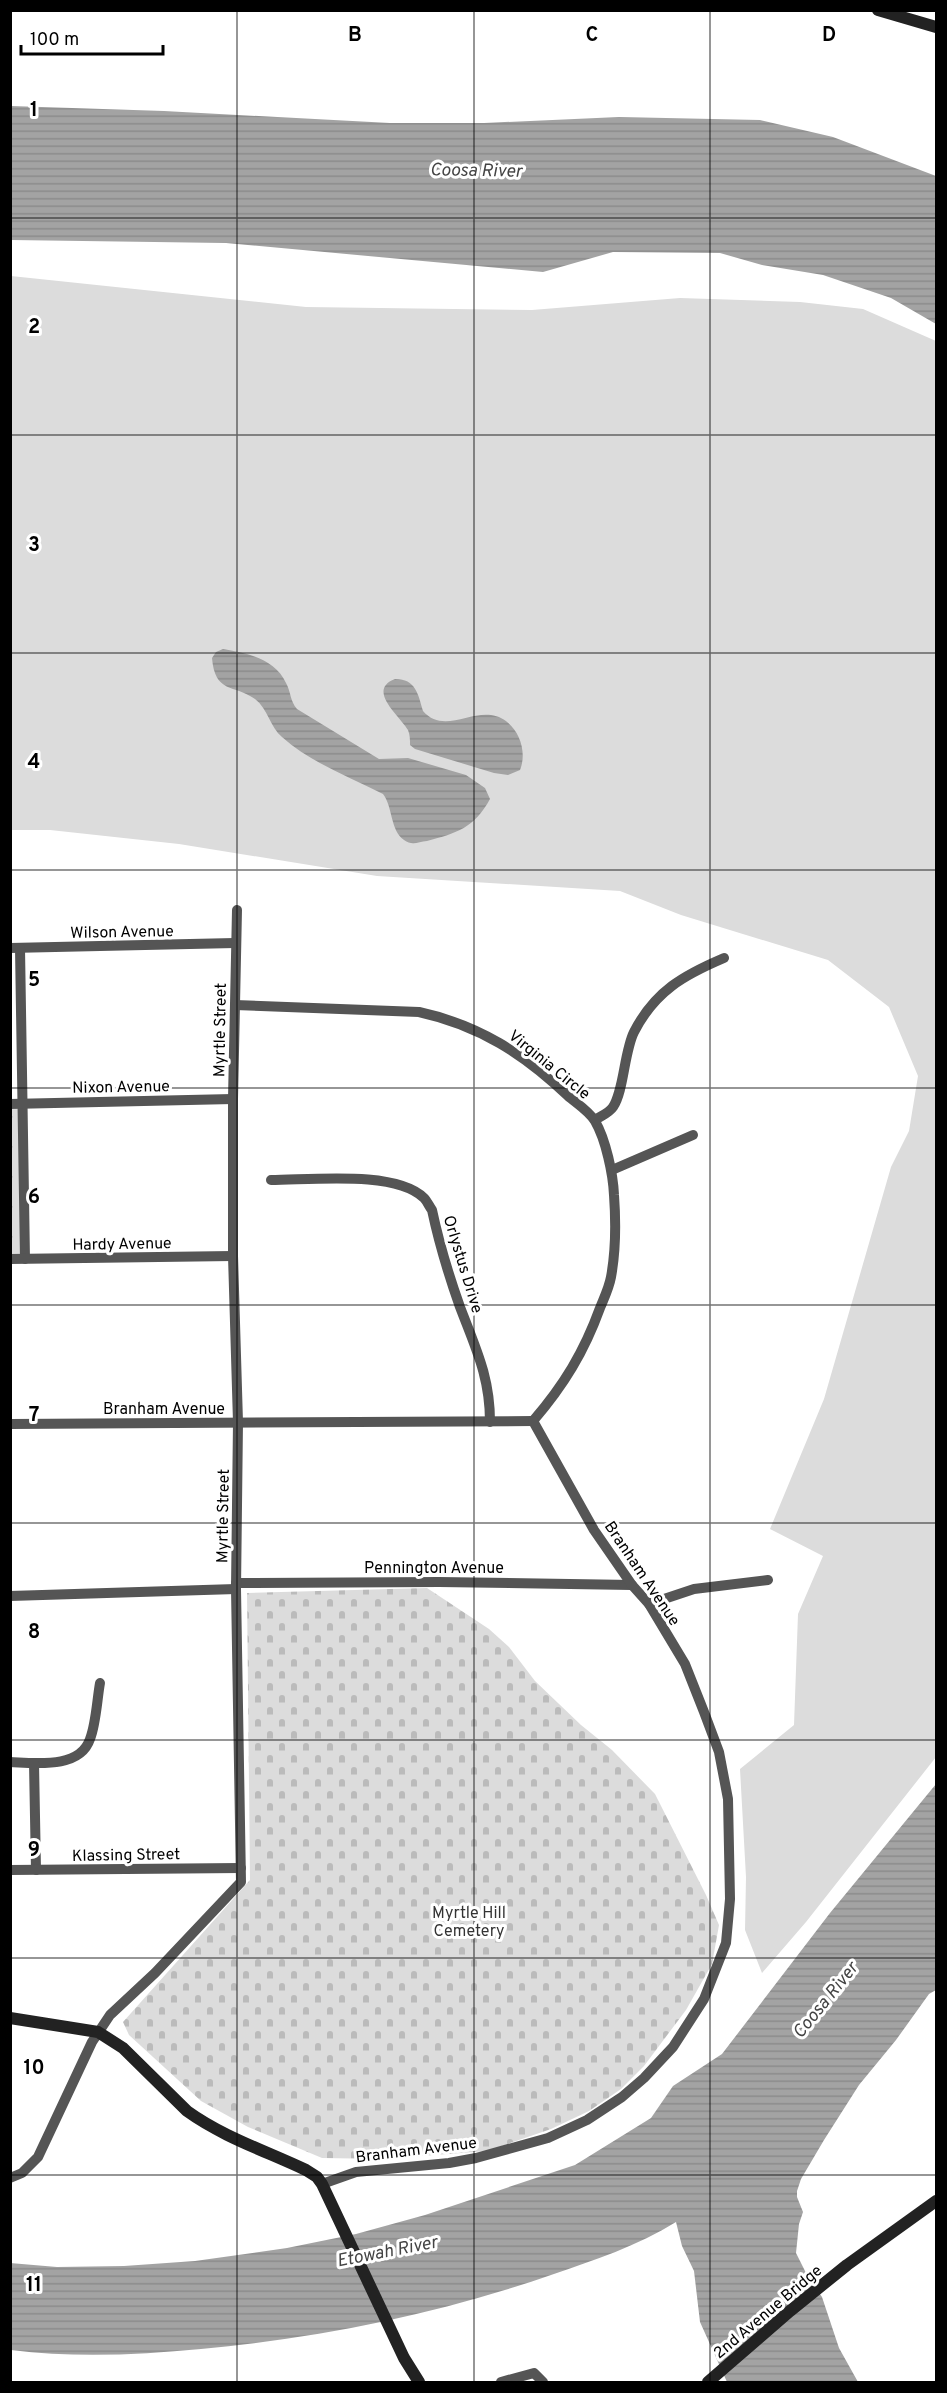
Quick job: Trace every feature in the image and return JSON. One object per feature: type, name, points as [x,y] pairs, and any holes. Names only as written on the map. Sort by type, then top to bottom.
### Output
[{"type":"main road","points":[[878,10],[936,27]]},
{"type":"main road","points":[[10,2018],[98,2032],[123,2048],[198,2119],[220,2132],[317,2177],[334,2207],[398,2347],[419,2382]]},
{"type":"main road","name":"2nd Avenue Bridge","points":[[708,2382],[847,2265],[936,2201]]},
{"type":"street","name":"Myrtle Street","points":[[10,2178],[22,2174],[38,2157],[98,2032],[110,2015],[155,1973],[241,1882],[236,1586],[238,1422],[233,1256],[233,1099],[237,910]]},
{"type":"street","name":"Wilson Avenue","points":[[15,948],[235,943]]},
{"type":"street","points":[[15,948],[24,1104],[25,1259]]},
{"type":"street","points":[[595,1120],[614,1105],[630,1042],[650,1005],[671,985],[687,974],[724,957]]},
{"type":"street","name":"Virginia Circle","points":[[235,1005],[419,1012],[442,1017],[480,1031],[500,1042],[556,1084],[595,1120],[612,1170],[616,1233],[611,1279],[579,1356],[557,1393],[533,1421]]},
{"type":"street","name":"Nixon Avenue","points":[[10,1104],[233,1099]]},
{"type":"street","points":[[612,1170],[693,1135]]},
{"type":"street","name":"Orlystus Drive","points":[[271,1180],[378,1179],[398,1184],[424,1198],[432,1210],[459,1305],[482,1364],[490,1396],[490,1422]]},
{"type":"street","name":"Hardy Avenue","points":[[10,1259],[233,1256]]},
{"type":"street","name":"Branham Avenue","points":[[10,1424],[533,1421],[594,1530],[632,1585],[649,1604],[685,1664],[719,1752],[728,1799],[730,1899],[726,1943],[704,2000],[673,2047],[644,2078],[611,2105],[574,2127],[548,2138],[476,2158],[449,2163],[356,2172],[321,2184]]},
{"type":"street","points":[[649,1604],[694,1589],[768,1580]]},
{"type":"street","name":"Pennington Avenue","points":[[10,1596],[236,1586],[428,1582],[632,1585]]},
{"type":"street","points":[[10,1762],[34,1763],[68,1760],[81,1754],[90,1739],[100,1683]]},
{"type":"street","points":[[34,1763],[36,1870]]},
{"type":"street","name":"Klassing Street","points":[[10,1870],[241,1868]]},
{"type":"street","points":[[501,2382],[534,2373],[543,2382]]},
{"type":"green space","points":[[11,276],[306,307],[532,310],[680,298],[800,302],[863,309],[936,341],[936,1757],[806,1922],[762,1973],[745,1930],[746,1877],[740,1769],[794,1725],[798,1614],[823,1556],[770,1529],[824,1399],[891,1167],[909,1131],[918,1076],[889,1007],[828,960],[681,915],[620,891],[377,876],[179,844],[50,830],[11,830]]},
{"type":"green space","points":[[10,1104],[24,1104],[25,1259],[11,1259]]},
{"type":"green space","name":"Myrtle Hill Cemetery","points":[[427,1588],[489,1629],[509,1647],[535,1681],[581,1725],[612,1750],[655,1794],[719,1925],[712,1964],[686,2010],[644,2066],[621,2089],[589,2111],[551,2129],[487,2151],[384,2159],[322,2158],[248,2127],[201,2101],[129,2035],[123,2022],[250,1880],[247,1593]]},
{"type":"water","name":"Coosa River","points":[[11,106],[164,111],[390,123],[484,123],[619,117],[760,120],[833,137],[936,176],[936,324],[891,298],[823,275],[762,265],[720,253],[613,252],[543,272],[226,243],[11,240]]},
{"type":"water","points":[[223,649],[251,655],[268,663],[275,668],[288,686],[297,709],[379,759],[408,758],[466,775],[485,788],[490,799],[478,817],[464,828],[427,841],[407,842],[399,836],[396,830],[389,805],[383,794],[330,768],[293,746],[278,733],[255,699],[221,683],[214,669],[212,658],[216,652]]},
{"type":"water","points":[[395,679],[412,685],[423,711],[430,717],[447,721],[491,715],[507,722],[518,735],[521,744],[523,753],[520,770],[508,775],[494,773],[415,749],[410,745],[408,730],[384,696],[387,684]]},
{"type":"water","points":[[936,1784],[936,1990],[929,1994],[896,2040],[859,2085],[801,2179],[797,2191],[803,2212],[799,2224],[796,2253],[822,2297],[839,2348],[858,2382],[727,2382],[700,2322],[694,2271],[682,2246],[676,2222],[615,2252],[508,2289],[422,2313],[334,2331],[246,2344],[154,2353],[82,2355],[11,2350],[10,2263],[57,2267],[124,2266],[195,2261],[287,2248],[356,2234],[425,2215],[575,2165],[651,2118],[673,2086],[722,2054],[830,1913]]},
{"type":"water label","name":"Etowah River","points":[[387,2251]]}]
